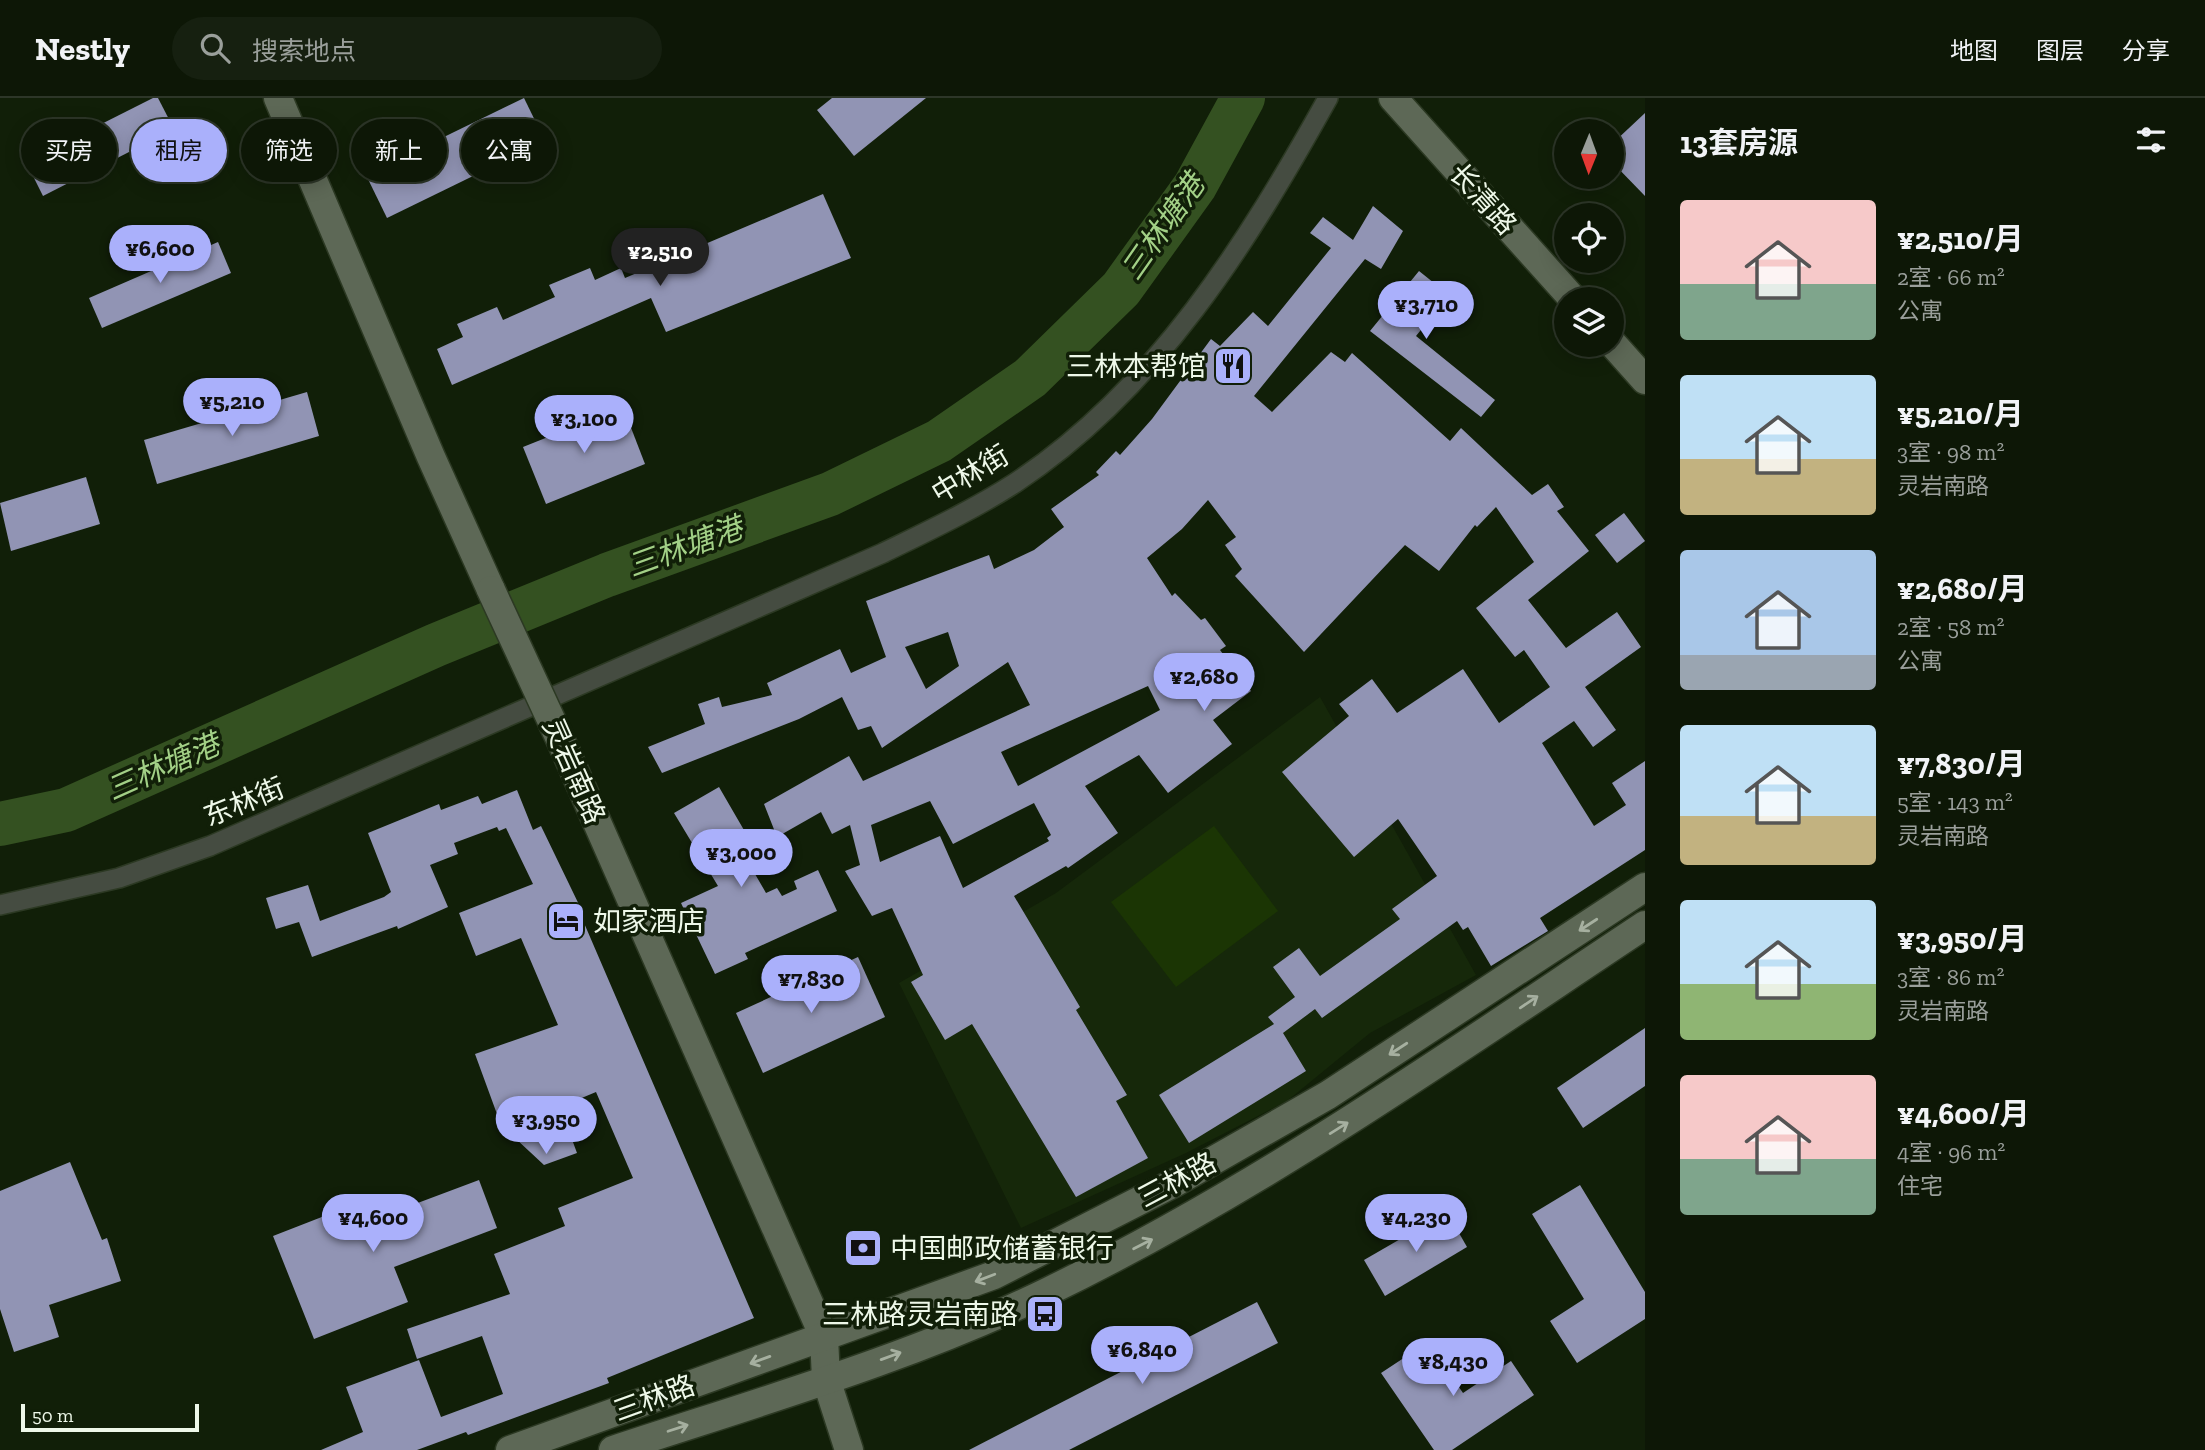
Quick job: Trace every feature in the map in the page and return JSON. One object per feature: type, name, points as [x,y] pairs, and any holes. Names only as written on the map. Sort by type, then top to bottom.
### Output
[{"type":"main road","name":"灵岩南路","points":[[278,98],[430,457],[566,752],[824,1337],[826,1379],[849,1450]]},
{"type":"main road","name":"长清路","points":[[1393,98],[1562,287]]},
{"type":"main road","points":[[1624,356],[1645,380]]},
{"type":"main road","name":"三林路","points":[[510,1450],[994,1275],[1174,1183],[1328,1096],[1645,887]]},
{"type":"main road","name":"三林路","points":[[613,1450],[826,1379],[1044,1294],[1176,1227],[1344,1125],[1645,925]]},
{"type":"street","name":"中林街","points":[[498,720],[883,553],[961,515],[1016,482],[1106,410],[1174,335],[1220,276],[1258,219],[1328,98]]},
{"type":"street","name":"东林街","points":[[0,905],[119,878],[203,849],[498,720]]},
{"type":"shaded area","points":[[1320,697],[1476,975],[1370,1033],[1287,1101],[1186,1153],[1021,1228],[899,983],[1056,893]]},
{"type":"shaded area","points":[[1214,826],[1278,911],[1176,987],[1111,902]]},
{"type":"building","points":[[158,98],[169,119],[131,119],[131,151],[117,158],[117,119],[111,119]]},
{"type":"building","points":[[524,98],[534,119],[481,119]]},
{"type":"building","points":[[832,98],[926,98],[854,156],[817,110]]},
{"type":"building","points":[[1645,113],[1645,196],[1624,174],[1624,133]]},
{"type":"building","points":[[461,129],[461,182],[387,218],[369,182],[447,182],[447,136]]},
{"type":"building","points":[[36,182],[70,182],[43,196]]},
{"type":"building","points":[[823,194],[851,258],[666,332],[651,298],[452,385],[437,349],[463,337],[457,324],[497,307],[503,320],[555,297],[549,285],[590,268],[595,280],[621,268],[625,278]]},
{"type":"building","points":[[1373,206],[1403,231],[1381,269],[1365,259],[1254,396],[1272,412],[1331,352],[1345,362],[1352,353],[1450,441],[1461,428],[1532,495],[1548,484],[1564,507],[1557,511],[1589,551],[1528,600],[1566,648],[1617,612],[1641,647],[1585,687],[1616,730],[1593,747],[1574,721],[1542,743],[1594,826],[1626,805],[1612,783],[1645,761],[1645,850],[1540,918],[1548,931],[1491,966],[1468,927],[1463,930],[1457,921],[1322,1018],[1315,1009],[1283,1033],[1306,1071],[1189,1143],[1159,1095],[1274,1024],[1268,1017],[1295,997],[1273,967],[1299,948],[1320,976],[1400,919],[1392,909],[1437,876],[1398,819],[1354,857],[1282,772],[1349,716],[1339,704],[1372,679],[1397,713],[1463,669],[1499,723],[1550,687],[1524,650],[1515,657],[1476,608],[1534,562],[1496,507],[1477,527],[1475,525],[1439,571],[1405,545],[1304,652],[1235,576],[1242,569],[1225,545],[1236,537],[1208,500],[1182,529],[1147,558],[1172,596],[1175,593],[1201,620],[1205,618],[1226,646],[1220,650],[1251,691],[1213,720],[1232,744],[1168,793],[1139,755],[1085,786],[1118,833],[1068,868],[1066,866],[1014,896],[1080,1007],[1076,1010],[1127,1095],[1116,1101],[1148,1158],[1076,1197],[972,1024],[945,1040],[911,982],[923,975],[892,908],[872,916],[845,871],[860,865],[850,825],[832,834],[821,812],[777,837],[764,804],[849,756],[863,781],[1030,705],[1008,662],[882,748],[871,726],[858,730],[842,697],[799,719],[662,773],[648,747],[705,724],[698,704],[719,697],[722,707],[772,695],[767,683],[840,649],[851,673],[886,657],[866,601],[989,555],[994,569],[1034,550],[1064,527],[1051,509],[1099,475],[1096,472],[1116,451],[1120,455],[1152,419],[1211,339],[1220,346],[1253,312],[1268,326],[1331,248],[1310,233],[1323,217],[1353,240]],"holes":[[[948,632],[959,666],[926,689],[905,647]],[[1148,686],[1160,710],[1018,786],[1001,752]],[[930,801],[953,844],[1034,803],[1051,835],[1047,838],[1049,841],[963,888],[940,836],[880,862],[871,825]]]},
{"type":"building","points":[[218,242],[231,273],[102,328],[89,298]]},
{"type":"building","points":[[1419,271],[1449,295],[1416,336],[1495,400],[1481,417],[1370,331]]},
{"type":"building","points":[[307,392],[319,436],[157,484],[144,440]]},
{"type":"building","points":[[623,407],[645,464],[546,504],[523,447]]},
{"type":"building","points":[[86,477],[100,524],[11,551],[0,503]]},
{"type":"building","points":[[1624,513],[1645,541],[1617,563],[1595,535]]},
{"type":"building","points":[[719,787],[759,856],[748,862],[766,893],[777,888],[782,896],[797,889],[794,881],[818,870],[837,911],[745,953],[748,959],[715,974],[681,903],[718,886],[674,813]]},
{"type":"building","points":[[517,790],[533,830],[541,826],[584,915],[581,916],[754,1318],[607,1378],[609,1383],[468,1435],[466,1432],[417,1450],[321,1450],[363,1432],[346,1387],[419,1360],[441,1417],[503,1394],[482,1336],[417,1359],[407,1329],[510,1294],[494,1254],[565,1226],[558,1208],[633,1178],[596,1092],[560,1107],[577,1153],[544,1165],[501,1125],[475,1054],[558,1025],[521,938],[476,956],[459,913],[533,884],[506,828],[499,831],[497,827],[454,843],[458,854],[430,865],[448,907],[398,929],[397,926],[312,957],[299,922],[276,929],[266,898],[308,885],[320,921],[384,897],[391,892],[368,833],[439,804],[441,810],[478,796],[482,804]]},
{"type":"building","points":[[858,957],[885,1017],[763,1073],[736,1013]]},
{"type":"building","points":[[1645,1028],[1645,1086],[1583,1128],[1557,1088]]},
{"type":"building","points":[[70,1162],[102,1240],[107,1238],[121,1281],[49,1305],[59,1337],[14,1352],[0,1309],[0,1191]]},
{"type":"building","points":[[479,1180],[497,1228],[394,1267],[408,1302],[314,1339],[273,1236],[368,1199],[375,1219]]},
{"type":"building","points":[[1580,1185],[1645,1292],[1645,1319],[1577,1363],[1550,1321],[1584,1299],[1532,1214]]},
{"type":"building","points":[[1447,1212],[1467,1247],[1385,1296],[1364,1260]]},
{"type":"building","points":[[1257,1302],[1278,1343],[1069,1450],[969,1450]]},
{"type":"building","points":[[1428,1342],[1463,1393],[1511,1361],[1534,1395],[1452,1450],[1434,1450],[1381,1373]]},
{"type":"waterway","name":"三林塘港","points":[[0,824],[66,810],[436,645],[607,575],[830,494],[939,441],[1030,378],[1121,289],[1195,186],[1243,98]]},
{"type":"place","name":"三林本帮馆","points":[[1233,366]]},
{"type":"place","name":"如家酒店","points":[[566,921]]},
{"type":"place","name":"中国邮政储蓄银行","points":[[863,1248]]},
{"type":"place","name":"三林路灵岩南路","points":[[1045,1314]]}]
